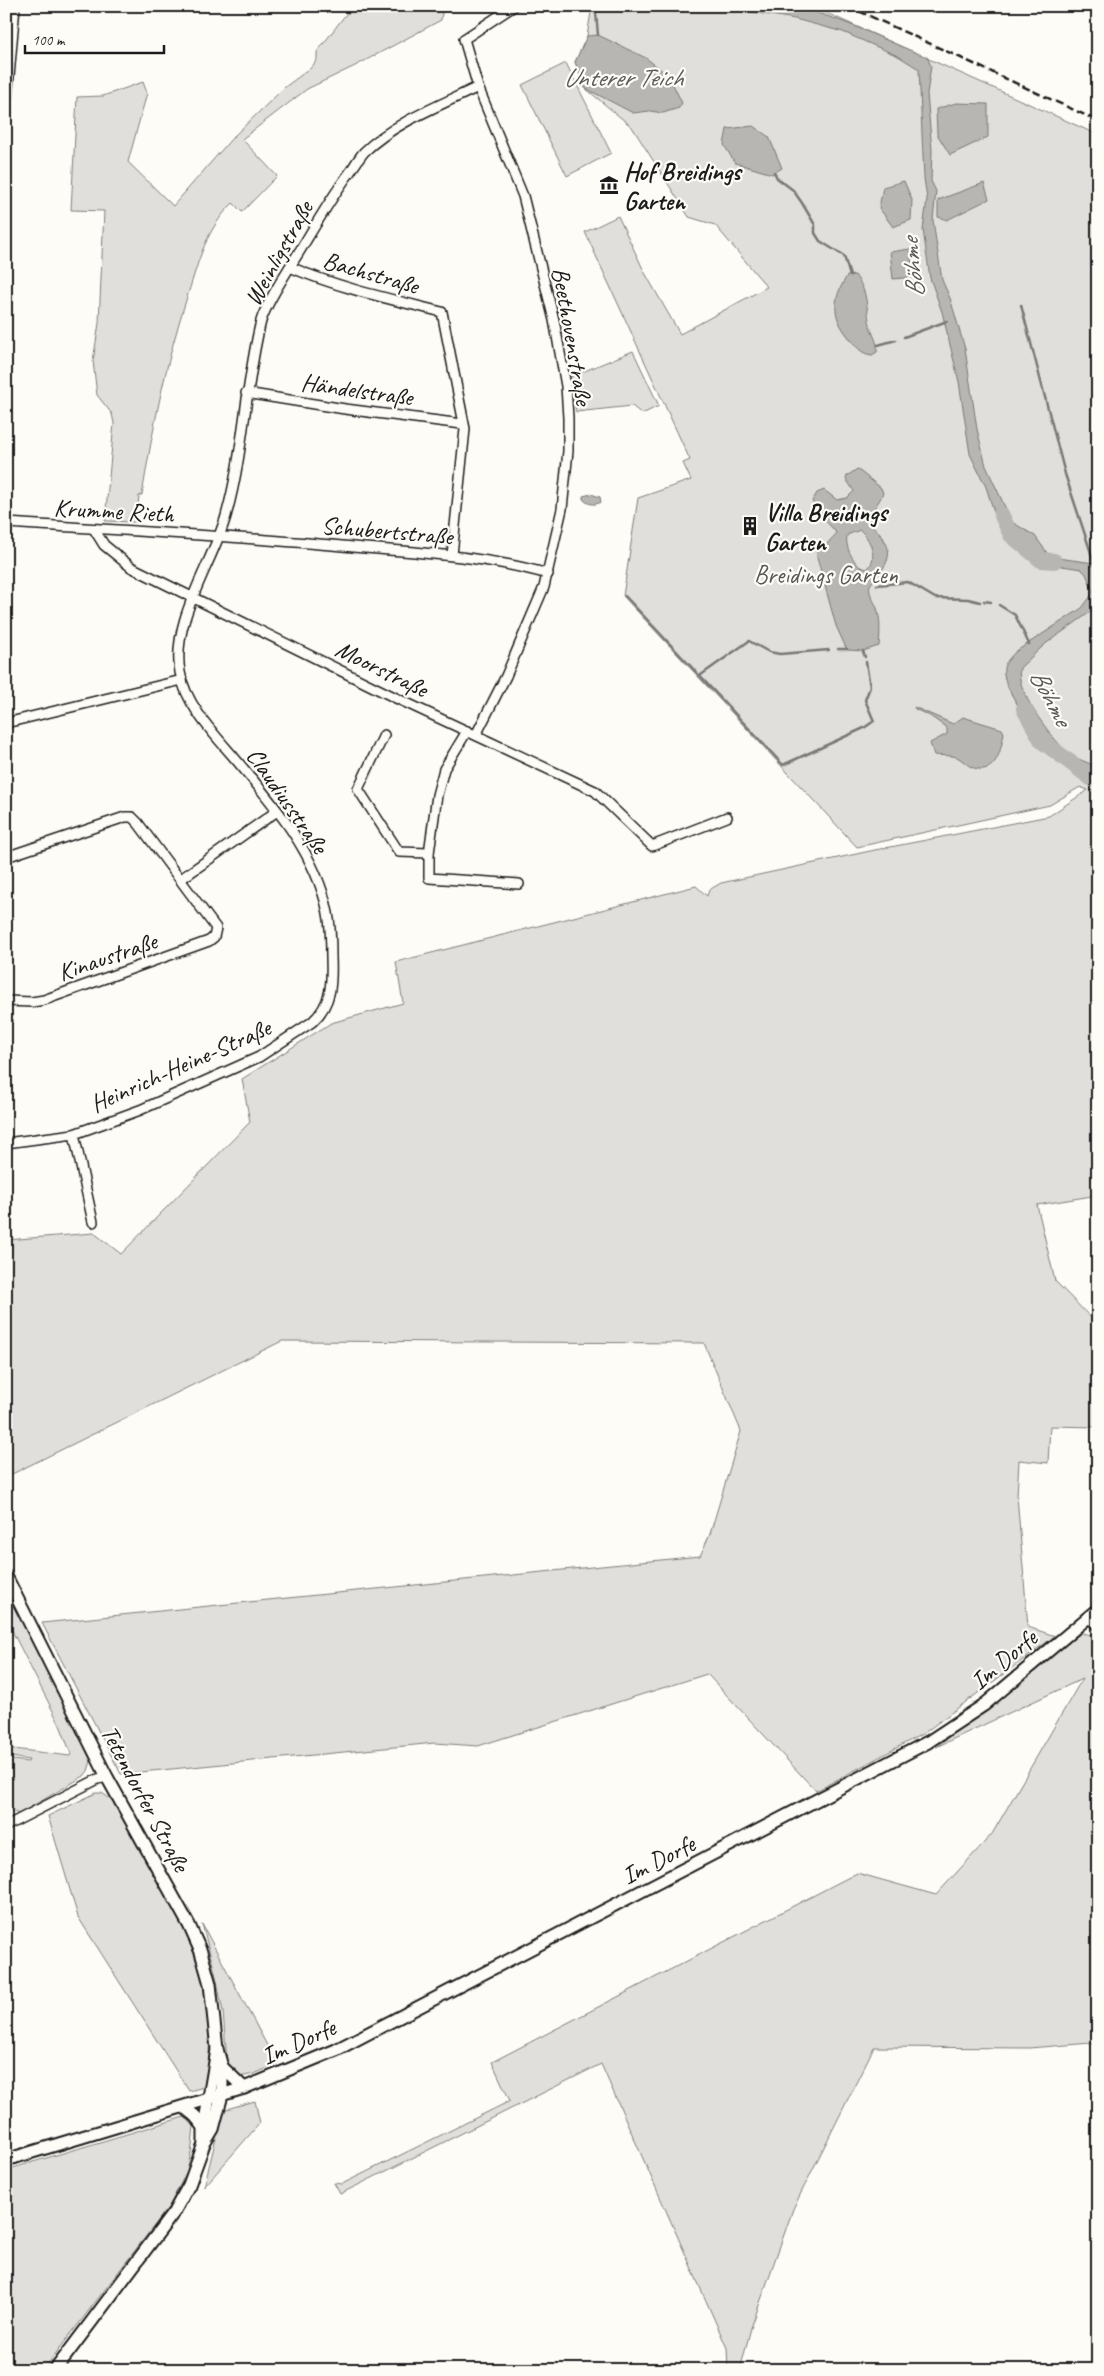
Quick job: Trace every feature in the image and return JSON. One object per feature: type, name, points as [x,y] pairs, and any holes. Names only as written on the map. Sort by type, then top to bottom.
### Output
[{"type":"street","points":[[6,112],[15,6]]},
{"type":"street","name":"Beethovenstraße","points":[[476,735],[506,676],[548,574],[562,509],[568,451],[566,386],[554,320],[523,196],[478,87],[464,39],[514,6]]},
{"type":"street","name":"Weinligstraße","points":[[194,597],[220,536],[231,497],[246,393],[262,318],[290,267],[338,187],[363,153],[406,122],[478,87]]},
{"type":"street","name":"Bachstraße","points":[[290,267],[316,278],[354,290],[442,312],[462,424]]},
{"type":"street","name":"Händelstraße","points":[[246,393],[345,409],[462,424]]},
{"type":"street","points":[[452,555],[464,429],[462,424]]},
{"type":"street","name":"Krumme Rieth","points":[[6,523],[220,536]]},
{"type":"street","name":"Moorstraße","points":[[94,529],[104,545],[126,564],[398,699],[595,791],[652,846],[726,817]]},
{"type":"street","name":"Schubertstraße","points":[[220,536],[452,555],[509,563],[548,574]]},
{"type":"street","name":"Claudiusstraße","points":[[194,597],[179,642],[182,680],[198,712],[277,811],[316,876],[328,913],[332,975],[329,999],[318,1016],[301,1030]]},
{"type":"street","points":[[6,723],[182,680]]},
{"type":"street","points":[[467,731],[444,769],[437,795],[429,853],[429,878],[519,884]]},
{"type":"street","points":[[384,735],[358,789],[399,852],[429,853]]},
{"type":"street","points":[[6,857],[125,817],[132,817],[181,879],[277,811]]},
{"type":"street","name":"Kinaustraße","points":[[6,1001],[32,1002],[44,1000],[209,942],[216,932],[215,924],[181,879]]},
{"type":"street","name":"Heinrich-Heine-Straße","points":[[6,1143],[74,1134],[161,1101],[259,1057],[301,1030]]},
{"type":"street","name":"Heinrich-Heine-Straße","points":[[74,1134],[93,1222]]},
{"type":"street","name":"Tetendorfer Straße","points":[[6,1576],[107,1777],[189,1925],[201,1952],[210,1984],[217,2049],[222,2067],[222,2095],[213,2129],[204,2144]]},
{"type":"street","name":"Im Dorfe","points":[[6,2160],[244,2088],[336,2050],[928,1742],[984,1704],[1098,1608]]},
{"type":"street","points":[[1088,1616],[1098,1627]]},
{"type":"street","points":[[6,1826],[98,1779],[107,1777]]},
{"type":"street","name":"Tetendorfer Straße","points":[[204,2144],[204,2127],[210,2099],[212,2067],[217,2049]]},
{"type":"street","points":[[222,2067],[244,2088]]},
{"type":"street","points":[[184,2107],[204,2127]]},
{"type":"street","points":[[55,2370],[174,2212],[189,2185],[204,2144]]},
{"type":"green space","points":[[363,6],[443,6],[441,20],[355,66],[307,89],[242,139],[277,176],[242,212],[233,203],[216,223],[210,234],[196,269],[173,344],[156,419],[142,495],[139,496],[136,522],[105,521],[114,423],[112,414],[97,395],[93,361],[99,323],[104,211],[71,210],[77,97],[103,96],[143,82],[147,93],[128,162],[173,206],[233,137],[285,87],[312,67],[317,59],[317,52],[346,14]]},
{"type":"green space","name":"Breidings Garten","points":[[584,6],[811,6],[1098,135],[1098,1195],[1037,1205],[1055,1281],[1098,1325],[1098,1427],[1050,1426],[1048,1463],[1019,1460],[1017,1496],[1028,1627],[1055,1636],[924,1733],[816,1791],[707,1674],[478,1746],[435,1743],[121,1774],[42,1623],[700,1556],[710,1534],[741,1431],[704,1343],[282,1341],[6,1477],[6,1240],[94,1233],[121,1254],[250,1122],[242,1079],[331,1023],[403,1003],[396,962],[696,886],[707,896],[709,890],[721,883],[875,850],[1049,816],[1088,790],[1080,787],[1050,805],[857,847],[623,596],[638,498],[691,480],[683,463],[690,460],[585,232],[618,216],[645,273],[680,334],[767,287],[715,225],[689,217],[632,127],[585,88],[575,62],[587,36],[591,12]]},
{"type":"green space","points":[[566,63],[611,153],[567,176],[522,85]]},
{"type":"green space","points":[[633,351],[659,406],[642,414],[632,406],[576,412],[570,377]]},
{"type":"green space","points":[[6,1586],[54,1677],[91,1761],[88,1771],[84,1776],[19,1814],[9,1810],[6,1802],[6,1759],[28,1762],[29,1760],[6,1756],[6,1748],[70,1756],[71,1754],[60,1725],[6,1619]]},
{"type":"green space","points":[[1081,1633],[1098,1636],[1098,2045],[1091,2043],[1029,2048],[874,2047],[793,2209],[751,2328],[740,2370],[728,2370],[727,2348],[601,2064],[340,2194],[334,2183],[342,2184],[510,2101],[492,2062],[857,1873],[936,1895],[992,1834],[1082,1679],[936,1747]]},
{"type":"green space","points":[[96,1793],[102,1793],[112,1800],[152,1868],[187,1936],[200,1971],[207,2008],[209,2047],[204,2087],[189,2091],[78,1917],[48,1816]]},
{"type":"green space","points":[[202,1924],[277,2064],[254,2074],[239,2077],[231,2071],[227,2062],[223,2012],[216,1976]]},
{"type":"green space","points":[[255,2101],[260,2123],[204,2187],[223,2110]]},
{"type":"green space","points":[[184,2117],[194,2125],[192,2147],[187,2171],[170,2205],[43,2370],[6,2370],[6,2170]]},
{"type":"water","points":[[769,5],[802,9],[850,24],[927,57],[931,66],[927,94],[932,150],[931,181],[936,191],[933,220],[935,234],[942,280],[950,298],[965,349],[977,429],[986,466],[1012,522],[1035,536],[1050,557],[1094,563],[1098,571],[1096,608],[1044,645],[1020,668],[1022,688],[1035,712],[1059,744],[1070,754],[1098,767],[1098,781],[1083,776],[1073,769],[1047,743],[1021,710],[1005,680],[1004,668],[1015,652],[1082,608],[1093,591],[1086,574],[1081,569],[1043,563],[1030,549],[1008,532],[995,515],[986,487],[970,454],[959,382],[942,312],[930,278],[923,230],[927,199],[924,178],[919,69],[898,56],[843,32],[795,19],[714,6]]},
{"type":"water","name":"Unterer Teich","points":[[598,35],[646,58],[669,76],[682,103],[679,108],[663,113],[650,111],[633,113],[585,88],[575,62],[587,36]]},
{"type":"water","points":[[956,103],[988,104],[988,137],[950,155],[937,134],[936,109]]},
{"type":"water","points":[[753,126],[769,137],[782,168],[772,174],[735,163],[724,145],[727,129]]},
{"type":"water","points":[[904,181],[912,200],[911,220],[893,227],[879,208],[883,187]]},
{"type":"water","points":[[984,183],[989,199],[947,220],[938,217],[938,200]]},
{"type":"water","points":[[910,249],[914,277],[893,279],[890,252]]},
{"type":"water","points":[[855,275],[865,295],[869,321],[876,343],[877,352],[872,355],[863,352],[855,346],[837,317],[836,301],[838,293],[847,276]]},
{"type":"water","points":[[857,469],[881,488],[883,493],[871,518],[872,525],[888,549],[887,561],[884,567],[870,585],[879,617],[879,646],[863,651],[847,650],[836,626],[817,557],[817,550],[826,545],[836,534],[818,513],[812,501],[817,493],[824,490],[837,500],[847,498],[854,491],[846,479],[847,476]],"holes":[[[860,530],[870,543],[873,554],[871,565],[867,569],[857,564],[847,544],[847,535]]]},
{"type":"water","points":[[591,494],[600,497],[601,502],[591,504],[583,499],[583,496]]},
{"type":"water","points":[[914,707],[953,724],[963,717],[1002,729],[1004,733],[1001,746],[993,764],[988,768],[974,768],[957,757],[934,755],[930,743],[947,734],[947,728]]},
{"type":"waterway","points":[[596,13],[598,35]]},
{"type":"waterway","points":[[774,172],[777,178],[793,190],[802,203],[815,225],[815,233],[820,241],[844,256],[850,276]]},
{"type":"waterway","points":[[1021,305],[1065,474],[1093,559],[1092,566]]},
{"type":"waterway","points":[[904,337],[947,321]]},
{"type":"waterway","points":[[878,345],[896,340]]},
{"type":"waterway","name":"Böhme","points":[[1001,514],[1011,535],[1041,560],[1054,561]]},
{"type":"waterway","points":[[877,585],[908,582],[935,598],[968,599],[980,602]]},
{"type":"waterway","points":[[625,596],[783,765],[864,728],[874,721],[865,700],[870,687],[866,662]]},
{"type":"waterway","points":[[984,601],[991,602]]},
{"type":"waterway","points":[[999,605],[1015,615],[1029,644]]},
{"type":"waterway","points":[[701,675],[749,641],[769,652],[780,654],[829,650]]},
{"type":"waterway","points":[[838,649],[847,649]]},
{"type":"waterway","points":[[863,651],[865,657]]},
{"type":"waterway","name":"Böhme","points":[[1024,709],[1042,741],[1091,778],[1098,780]]},
{"type":"railway","points":[[848,6],[1098,121]]},
{"type":"place","name":"Hof Breidings Garten","points":[[609,185]]},
{"type":"place","name":"Villa Breidings Garten","points":[[750,526]]}]
